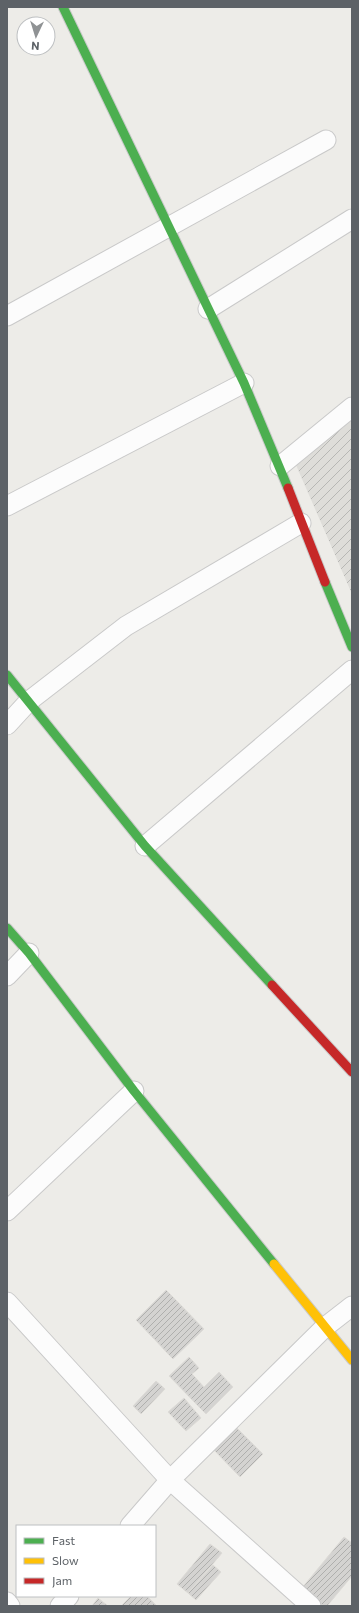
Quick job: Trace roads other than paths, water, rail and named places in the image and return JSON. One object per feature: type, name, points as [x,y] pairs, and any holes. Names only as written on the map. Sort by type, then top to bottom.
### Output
[{"type":"street","points":[[63,7],[244,383],[280,466],[301,523],[352,647]]},
{"type":"street","points":[[7,316],[326,140]]},
{"type":"street","points":[[208,309],[352,219]]},
{"type":"street","points":[[7,506],[244,383]]},
{"type":"street","points":[[280,466],[352,407]]},
{"type":"street","points":[[7,725],[29,701],[126,626],[301,523]]},
{"type":"street","points":[[145,846],[352,670]]},
{"type":"street","points":[[7,675],[145,846],[352,1072]]},
{"type":"street","points":[[7,928],[29,953],[134,1091],[352,1360]]},
{"type":"street","points":[[7,976],[29,953]]},
{"type":"street","points":[[7,1211],[134,1091]]},
{"type":"street","points":[[7,1302],[170,1480],[311,1606]]},
{"type":"street","points":[[131,1525],[170,1480],[325,1327],[352,1306]]},
{"type":"street","points":[[60,1606],[68,1597]]},
{"type":"street","points":[[7,1602],[10,1606]]}]
